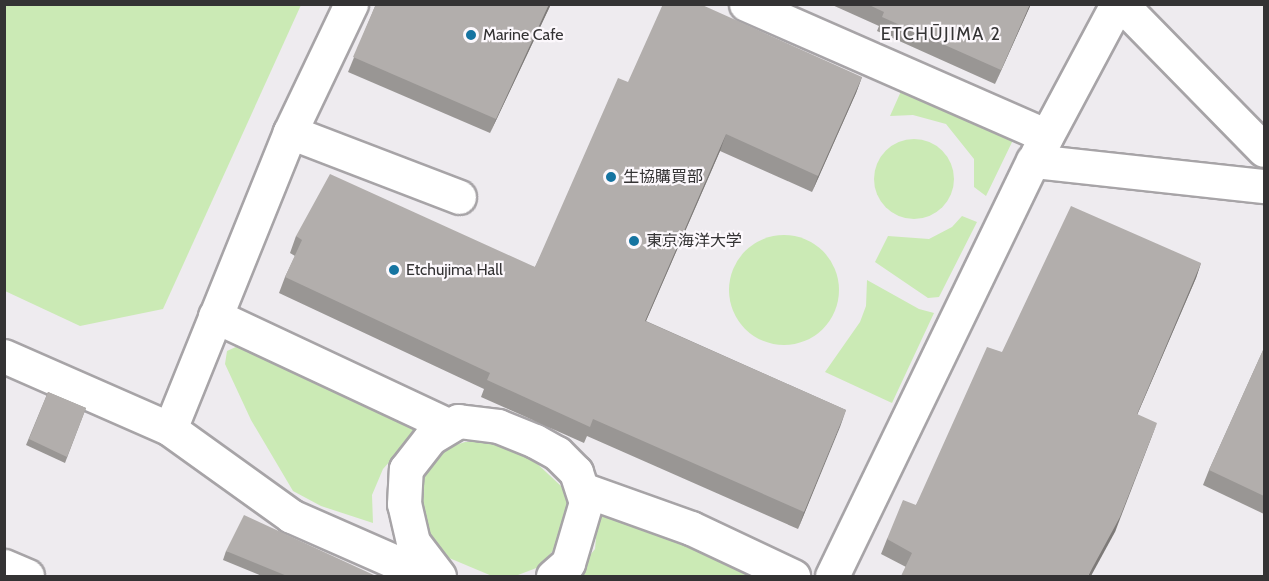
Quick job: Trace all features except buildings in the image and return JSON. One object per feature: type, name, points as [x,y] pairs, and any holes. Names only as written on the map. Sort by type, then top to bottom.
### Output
[{"type":"street","points":[[170,429],[290,132],[351,4]]},
{"type":"street","points":[[746,4],[1040,148],[1264,186]]},
{"type":"street","points":[[831,576],[1040,148],[1119,4],[1264,150]]},
{"type":"street","points":[[290,132],[459,197]]},
{"type":"street","points":[[215,316],[450,426]]},
{"type":"street","points":[[4,356],[170,429],[291,516],[428,576]]},
{"type":"street","points":[[439,576],[413,542],[404,504],[406,469],[430,438],[458,421],[498,426],[535,441],[557,453],[576,472],[586,502],[568,563],[553,576]]},
{"type":"street","points":[[582,489],[691,528],[793,576]]},
{"type":"street","points":[[4,566],[27,576]]},
{"type":"green space","points":[[4,5],[301,5],[163,309],[80,326],[5,291]]},
{"type":"green space","points":[[902,89],[1014,138],[986,196],[974,187],[974,159],[946,124],[913,115],[890,116]]},
{"type":"green space","points":[[914,139],[929,142],[942,151],[951,164],[954,179],[951,194],[942,207],[929,216],[914,219],[899,216],[886,207],[877,194],[874,179],[877,164],[886,151],[899,142]]},
{"type":"green space","points":[[962,216],[977,222],[939,297],[928,298],[875,262],[888,236],[929,239],[952,227]]},
{"type":"green space","points":[[784,235],[805,239],[823,251],[835,269],[839,290],[835,311],[823,329],[805,341],[784,345],[763,341],[745,329],[733,311],[729,290],[733,269],[745,251],[763,239]]},
{"type":"green space","points":[[867,280],[919,309],[934,313],[892,403],[825,372],[860,322],[866,306]]},
{"type":"green space","points":[[238,346],[263,349],[424,423],[383,469],[372,495],[373,523],[321,506],[293,491],[251,420],[225,364],[227,351]]},
{"type":"green space","points":[[465,442],[487,442],[531,458],[561,486],[568,502],[562,540],[539,567],[518,575],[492,576],[442,555],[428,537],[418,505],[421,478],[429,461],[444,449]]},
{"type":"green space","points":[[599,504],[756,576],[573,576],[595,549]]},
{"type":"place","name":"Marine Cafe","points":[[471,35]]},
{"type":"place","name":"生協購買部","points":[[611,177]]},
{"type":"place","name":"東京海洋大学","points":[[634,241]]},
{"type":"place","name":"Etchujima Hall","points":[[394,270]]},
{"type":"district","name":"ETCHŪJIMA 2","points":[[941,34]]}]
